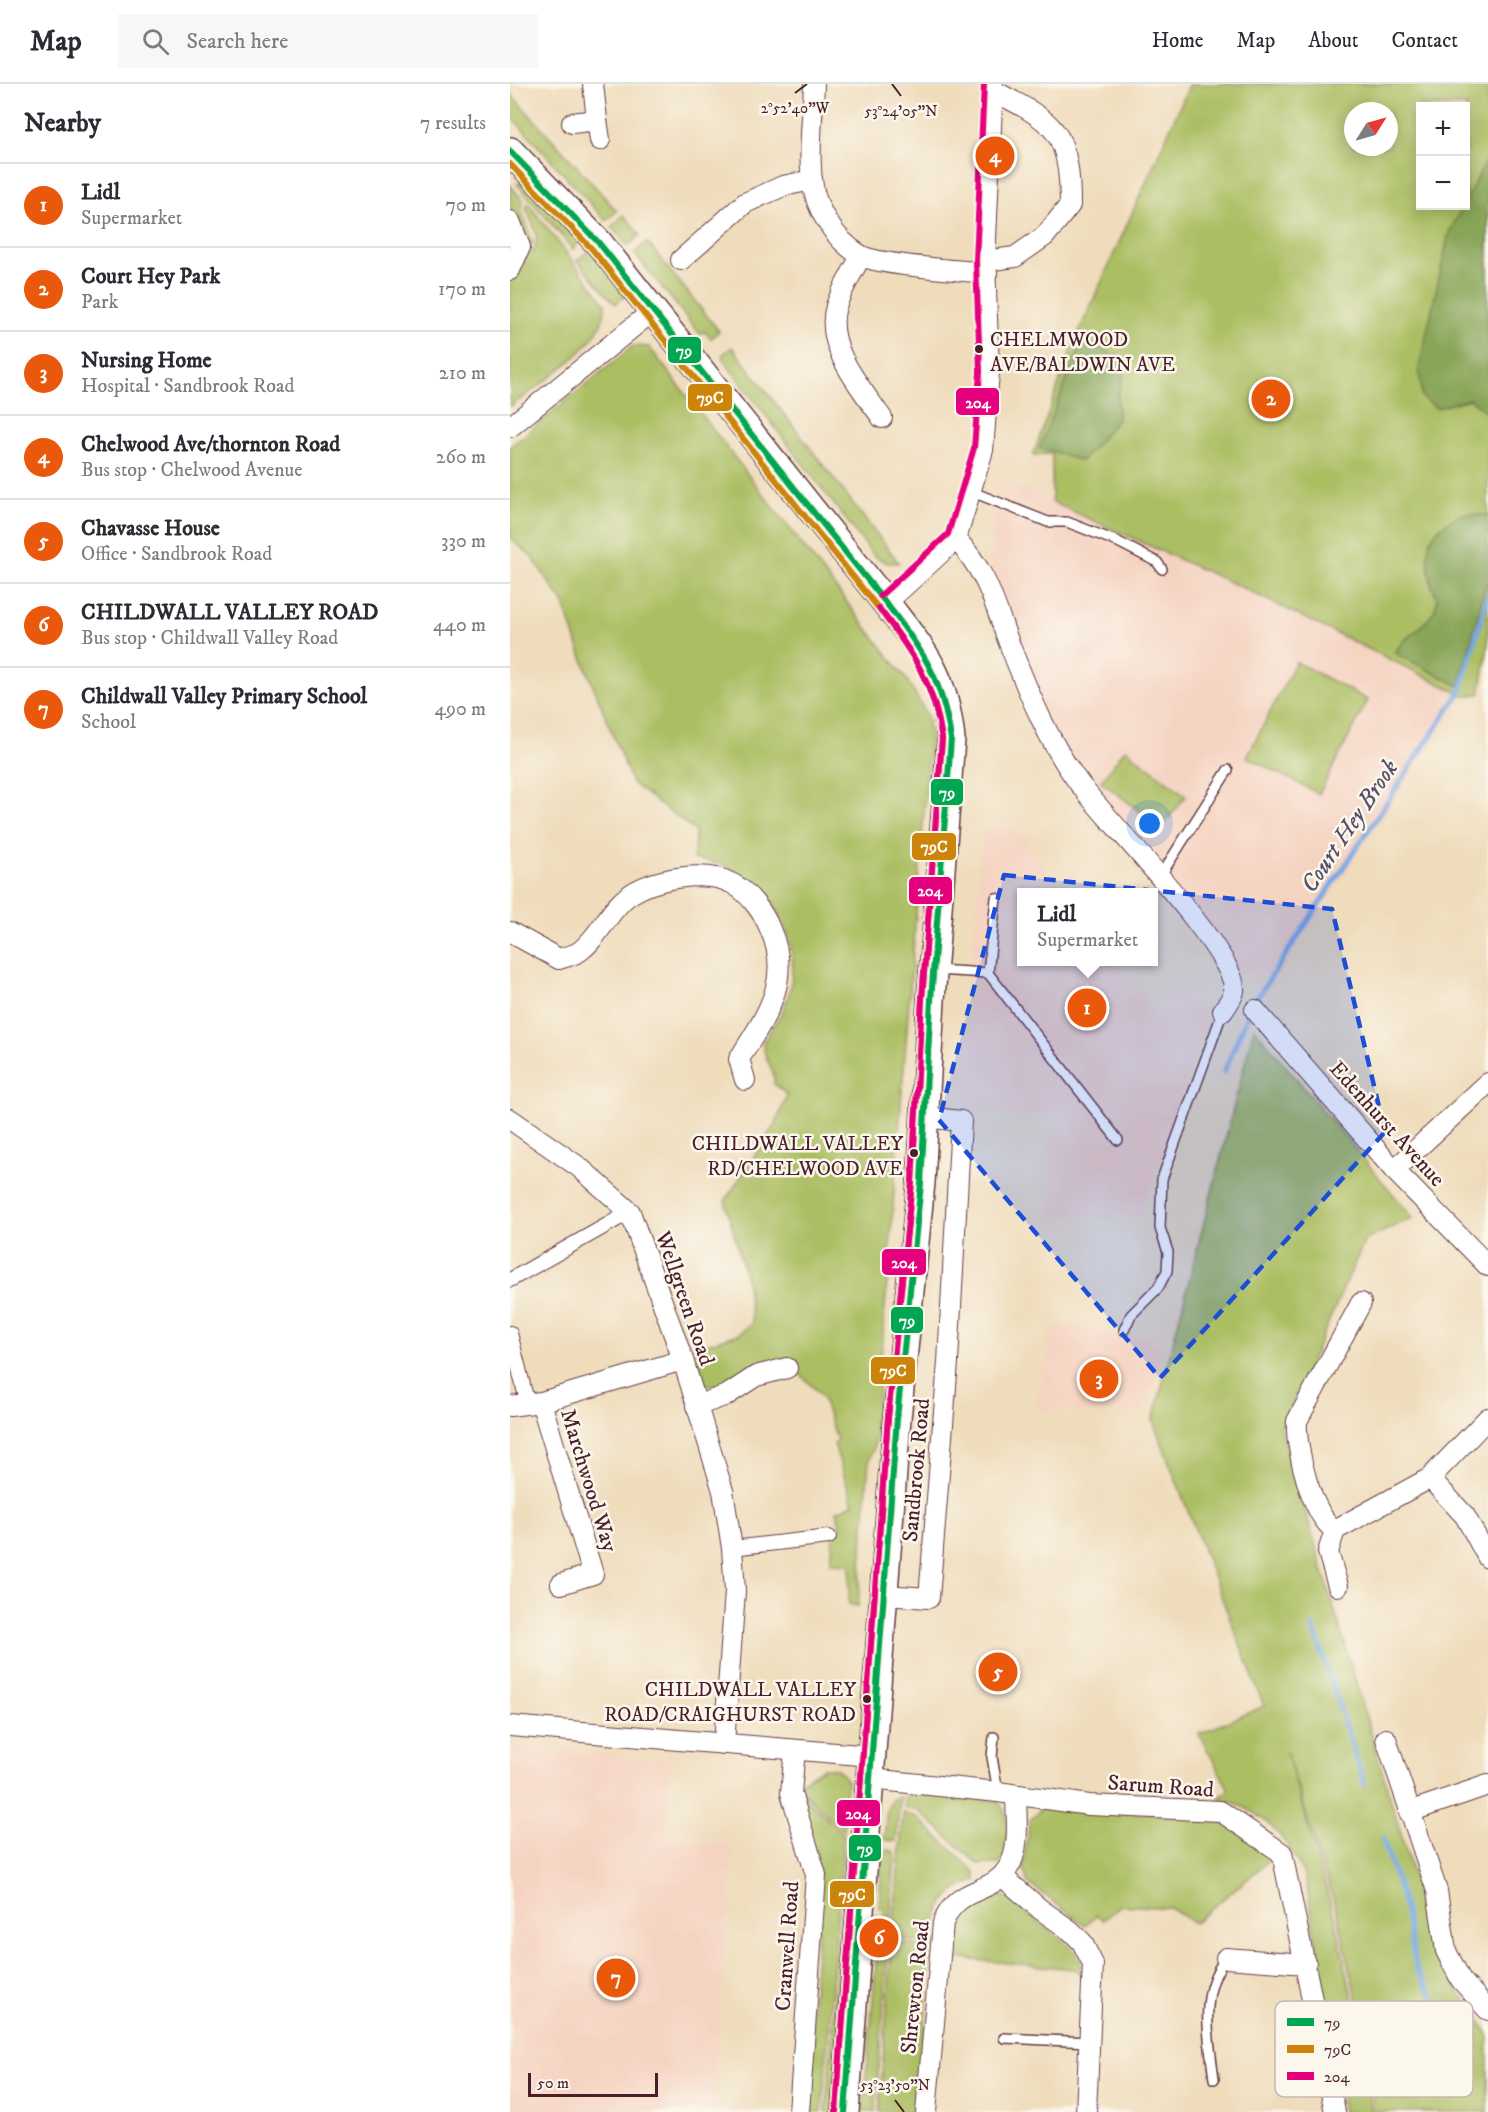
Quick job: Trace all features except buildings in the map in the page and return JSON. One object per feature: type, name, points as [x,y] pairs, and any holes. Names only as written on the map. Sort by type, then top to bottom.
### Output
[{"type":"main road","points":[[510,151],[593,236],[886,603],[926,656],[941,684],[948,708],[951,739],[933,970],[925,1117],[897,1418],[845,2112]]},
{"type":"street","points":[[572,123],[598,130],[593,84]]},
{"type":"street","points":[[813,84],[812,180],[819,207],[830,225],[861,256],[903,264],[986,267],[1015,257],[1045,236],[1070,205],[1070,170],[1056,132],[1020,104],[993,87],[986,267],[989,372],[984,439],[956,539],[886,603]]},
{"type":"street","points":[[681,260],[745,203],[783,186],[812,180]]},
{"type":"street","points":[[510,221],[520,247],[510,270]]},
{"type":"street","points":[[861,256],[837,303],[833,328],[843,359],[882,418]]},
{"type":"street","points":[[510,428],[654,310]]},
{"type":"street","points":[[956,539],[974,558],[986,579],[1010,644],[1057,752],[1085,791],[1198,925],[1227,968],[1234,992],[1223,1011]]},
{"type":"street","points":[[510,932],[559,959],[580,951],[628,896],[655,883],[687,876],[736,885],[753,901],[768,924],[777,945],[781,969],[771,1004],[739,1059],[745,1080]]},
{"type":"street","name":"Edenhurst Avenue","points":[[1255,1010],[1394,1170],[1488,1266]]},
{"type":"street","points":[[1394,1170],[1488,1083]]},
{"type":"street","name":"Sandbrook Road","points":[[884,1595],[929,1598],[948,1362],[961,1121],[925,1117]]},
{"type":"street","name":"Wellgreen Road","points":[[510,1119],[579,1167],[630,1212],[683,1360],[723,1491],[732,1548],[735,1591],[724,1744]]},
{"type":"street","points":[[510,1280],[630,1212]]},
{"type":"street","points":[[1335,1530],[1320,1516],[1299,1452],[1296,1436],[1297,1420],[1361,1303]]},
{"type":"street","points":[[510,1334],[526,1404],[683,1360]]},
{"type":"street","points":[[696,1406],[727,1395],[756,1376],[787,1368]]},
{"type":"street","name":"Marchwood Way","points":[[526,1404],[593,1574],[561,1584]]},
{"type":"street","points":[[1338,1586],[1328,1552],[1335,1530],[1430,1478],[1488,1418]]},
{"type":"street","points":[[1430,1478],[1465,1515],[1488,1558]]},
{"type":"street","points":[[732,1548],[828,1537]]},
{"type":"street","name":"Sarum Road","points":[[510,1726],[795,1750],[871,1768],[1007,1793],[1089,1805],[1220,1811],[1282,1853],[1313,2001]]},
{"type":"street","points":[[1386,1738],[1437,1891],[1446,1951],[1461,1980],[1488,2010]]},
{"type":"street","name":"Cranwell Road","points":[[795,1750],[791,1793],[816,1875],[799,2112]]},
{"type":"street","points":[[1409,1812],[1488,1785]]},
{"type":"street","points":[[1007,1793],[1015,1849],[1010,1867],[1002,1876],[1082,1942],[1094,1971],[1086,2112]]},
{"type":"street","name":"Shrewton Road","points":[[926,2112],[943,1923],[948,1911],[959,1899],[990,1885],[1002,1876]]},
{"type":"street","points":[[1226,1958],[1306,1964]]},
{"type":"street","name":"Sarum Road","points":[[1332,2097],[1335,2112]]},
{"type":"lane","points":[[970,491],[1048,522],[1066,522],[1118,542],[1158,562],[1162,569]]},
{"type":"lane","points":[[1160,878],[1228,770]]},
{"type":"lane","points":[[996,898],[988,973],[1118,1140]]},
{"type":"lane","points":[[933,970],[988,973]]},
{"type":"lane","points":[[1124,1330],[1131,1315],[1158,1288],[1167,1271],[1168,1252],[1160,1228],[1162,1179],[1223,1011]]},
{"type":"lane","points":[[994,1737],[992,1757],[1007,1793]]},
{"type":"lane","points":[[1214,2079],[1207,2025],[1208,1992],[1216,1970],[1226,1958]]},
{"type":"lane","points":[[1004,2038],[1089,2042]]},
{"type":"highlighted area","points":[[1004,875],[1332,909],[1385,1132],[1160,1378],[939,1120]]},
{"type":"shaded area","points":[[996,484],[1016,486],[1243,588],[1465,696],[1276,976],[1239,973],[1144,874],[1057,745],[990,561]]},
{"type":"shaded area","points":[[1012,824],[1062,888],[1017,888],[1017,966],[1121,966],[1153,1006],[1175,988],[1210,1007],[1141,1216],[1049,1216],[1053,1117],[962,1108],[982,832]]},
{"type":"shaded area","points":[[1053,1325],[1146,1337],[1164,1348],[1146,1411],[1035,1411]]},
{"type":"shaded area","points":[[510,1744],[670,1761],[666,1839],[733,1845],[712,2112],[510,2112]]},
{"type":"green space","points":[[1190,84],[1488,84],[1488,646],[1480,694],[1465,696],[1243,588],[1052,502],[1052,454],[1033,455],[1074,343]]},
{"type":"green space","points":[[510,93],[617,211],[606,221],[510,115]]},
{"type":"green space","points":[[1488,157],[1488,414],[1470,399],[1436,408],[1422,397],[1419,368],[1449,233],[1461,210],[1470,210],[1470,192]]},
{"type":"green space","points":[[526,179],[581,240],[573,249],[517,184]]},
{"type":"green space","points":[[510,185],[523,200],[521,209],[532,245],[528,246],[520,221],[510,206]]},
{"type":"green space","points":[[528,203],[605,303],[604,318],[585,347],[554,375],[510,407],[510,284],[522,267],[528,251],[533,252],[537,241],[526,209]]},
{"type":"green space","points":[[624,215],[640,235],[628,246],[611,227]]},
{"type":"green space","points":[[647,242],[719,331],[711,339],[704,331],[700,334],[634,253]]},
{"type":"green space","points":[[590,250],[627,295],[615,304],[577,260]]},
{"type":"green space","points":[[1082,341],[1128,360],[1118,394],[1118,419],[1082,461],[1039,449]]},
{"type":"green space","points":[[633,346],[649,347],[907,680],[927,715],[930,736],[874,1448],[869,1460],[858,1606],[849,1604],[850,1564],[831,1563],[833,1535],[840,1527],[837,1511],[853,1504],[834,1444],[837,1440],[822,1396],[797,1371],[788,1358],[754,1366],[721,1387],[706,1385],[694,1348],[739,1334],[752,1323],[746,1278],[725,1201],[776,1123],[787,1095],[774,1084],[773,1073],[763,1048],[763,1042],[782,1012],[789,993],[793,969],[791,946],[784,924],[773,904],[758,887],[740,873],[718,864],[694,859],[695,831],[632,783],[581,655],[564,604],[532,557],[510,538],[510,447]]},
{"type":"green space","points":[[732,347],[899,563],[887,563],[873,555],[724,361],[722,355]]},
{"type":"green space","points":[[1463,514],[1488,515],[1488,577],[1459,686],[1395,653],[1435,609],[1437,598],[1431,583],[1428,558],[1431,540],[1442,526]]},
{"type":"green space","points":[[1296,662],[1368,700],[1319,794],[1247,757]]},
{"type":"green space","points":[[1125,749],[1186,796],[1161,828],[1101,781]]},
{"type":"green space","points":[[1254,1028],[1413,1218],[1365,1240],[1281,1429],[1434,1946],[1466,2001],[1357,2001],[1336,1908],[1286,1751],[1335,1919],[1353,2001],[1325,2001],[1306,1880],[1299,1865],[1283,1839],[1273,1828],[1249,1810],[1219,1798],[1229,1790],[1199,1734],[1264,1706],[1153,1421]]},
{"type":"green space","points":[[823,1768],[838,1769],[847,1781],[844,1831],[799,1788],[801,1782]]},
{"type":"green space","points":[[919,1794],[997,1801],[1006,1814],[1008,1823],[1007,1840],[1000,1864],[978,1864],[919,1811],[904,1808],[905,1795]]},
{"type":"green space","points":[[799,1795],[802,1795],[844,1835],[822,2112],[804,2112],[821,1888]]},
{"type":"green space","points":[[900,1796],[896,1841],[884,1840],[887,1810],[892,1799]]},
{"type":"green space","points":[[1044,1806],[1175,1815],[1221,1821],[1267,1853],[1271,1859],[1194,1923],[1170,1908],[1121,1905],[1103,1920],[1097,1915],[1085,1925],[1027,1882],[1023,1866],[1030,1820]]},
{"type":"green space","points":[[903,1813],[917,1817],[975,1872],[976,1881],[956,1890],[943,1904],[935,1922],[931,1944],[902,1939],[893,1929]]},
{"type":"green space","points":[[856,1849],[835,2112],[826,2112],[847,1850]]},
{"type":"green space","points":[[883,1851],[893,1851],[895,1857],[889,1928],[887,1929],[883,1927],[884,1909],[879,1907]]},
{"type":"green space","points":[[1005,1896],[1074,1950],[1080,1958],[1082,1976],[1074,1969],[952,1958],[958,1922],[963,1914],[978,1903]]},
{"type":"green space","points":[[878,1941],[889,1941],[875,2112],[863,2112]]},
{"type":"green space","points":[[896,1941],[931,1949],[918,2112],[879,2112],[892,1944]]},
{"type":"green space","points":[[1473,2012],[1488,2034],[1488,2112],[1375,2112],[1373,2097],[1473,2097]]},
{"type":"green space","points":[[1341,2097],[1370,2097],[1372,2112],[1343,2112]]},
{"type":"waterway","name":"Court Hey Brook","points":[[1224,1072],[1251,1007],[1460,692],[1488,594]]},
{"type":"waterway","points":[[1313,1626],[1365,1785]]},
{"type":"waterway","points":[[1383,1839],[1402,1898],[1417,1970],[1435,2001]]},
{"type":"transit line","name":"204","points":[[880,596],[948,534],[974,448],[980,372],[976,261],[984,84]]},
{"type":"transit line","name":"79","points":[[510,151],[599,243],[899,620],[929,666],[936,682],[951,739],[931,1000],[921,1183],[897,1418],[845,2112]]},
{"type":"transit line","name":"79C","points":[[510,164],[592,249],[891,625],[912,655],[928,685],[942,739],[922,999],[912,1182],[888,1417],[836,2111]]},
{"type":"transit line","name":"204","points":[[836,2111],[888,1417],[912,1182],[922,999],[942,739],[928,685],[912,654],[879,608]]},
{"type":"place","name":"Chelwood Ave/thornton Road","points":[[995,156]]},
{"type":"place","name":"CHELMWOOD AVE/BALDWIN AVE","points":[[979,349]]},
{"type":"place","name":"Court Hey Park","points":[[1271,399]]},
{"type":"place","name":"Lidl","points":[[1087,1008]]},
{"type":"place","name":"CHILDWALL VALLEY RD/CHELWOOD AVE","points":[[914,1153]]},
{"type":"place","name":"Nursing Home","points":[[1099,1379]]},
{"type":"place","name":"Chavasse House","points":[[998,1672]]},
{"type":"place","name":"CHILDWALL VALLEY ROAD/CRAIGHURST ROAD","points":[[867,1699]]},
{"type":"place","name":"CHILDWALL VALLEY ROAD","points":[[879,1938]]},
{"type":"place","name":"Childwall Valley Primary School","points":[[616,1978]]}]
